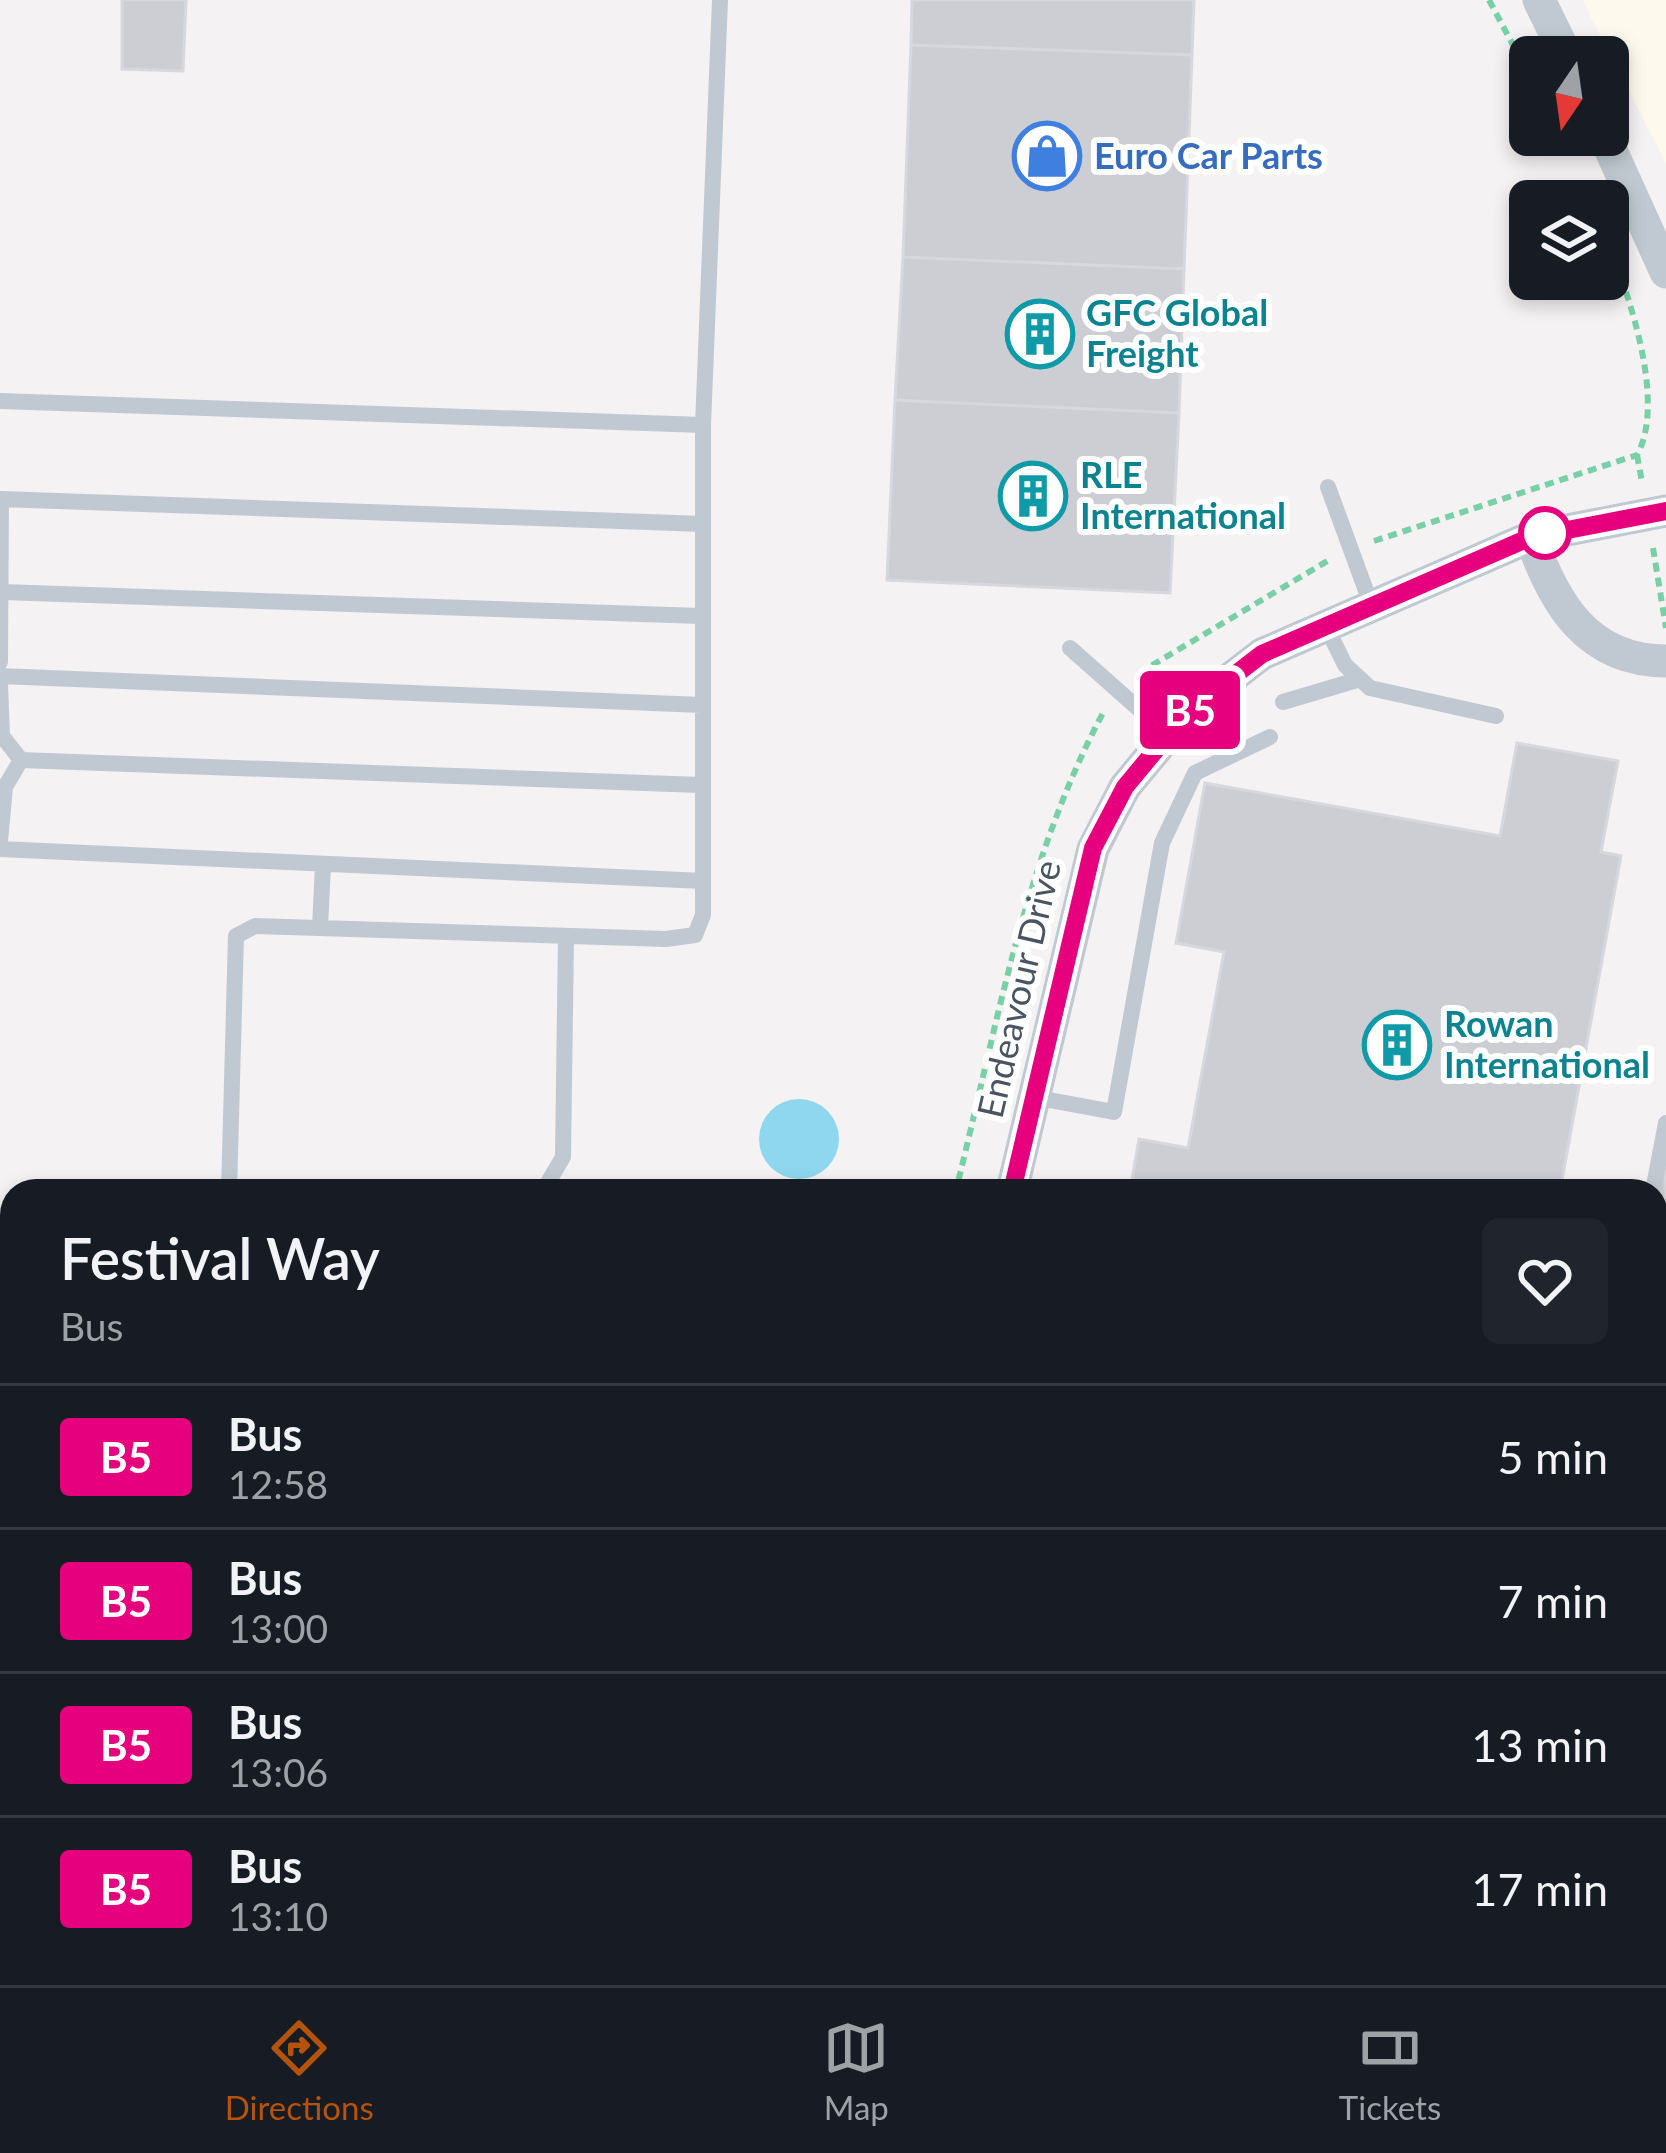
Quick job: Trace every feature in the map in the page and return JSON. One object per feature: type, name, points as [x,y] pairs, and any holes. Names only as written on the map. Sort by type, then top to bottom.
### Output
[{"type":"street","points":[[1539,0],[1557,36]]},
{"type":"street","points":[[1615,156],[1663,251]]},
{"type":"street","name":"Endeavour Drive","points":[[1015,1179],[1093,848],[1125,787],[1188,711],[1262,654],[1531,537],[1657,513]]},
{"type":"street","points":[[1531,537],[1550,592],[1574,621],[1608,647],[1666,661]]},
{"type":"lane","points":[[229,1179],[236,936],[255,926],[566,936],[695,935],[703,914],[703,424],[720,0]]},
{"type":"lane","points":[[0,401],[703,424]]},
{"type":"lane","points":[[1328,488],[1372,607]]},
{"type":"lane","points":[[0,662],[1,499],[703,524]]},
{"type":"lane","points":[[2,592],[700,616]]},
{"type":"lane","points":[[1326,626],[1357,680],[1370,688],[1496,716]]},
{"type":"lane","points":[[1070,648],[1167,734]]},
{"type":"lane","points":[[700,785],[21,760],[2,736],[0,680],[701,705]]},
{"type":"lane","points":[[1283,702],[1357,680]]},
{"type":"lane","points":[[1032,1097],[1114,1112],[1162,843],[1195,773],[1270,737]]},
{"type":"lane","points":[[21,760],[5,787],[0,845],[703,881]]},
{"type":"lane","points":[[320,928],[322,865]]},
{"type":"lane","points":[[550,1179],[563,1157],[566,936]]},
{"type":"lane","points":[[1655,1179],[1666,1123]]},
{"type":"path","points":[[1490,0],[1509,37]]},
{"type":"path","points":[[1657,513],[1666,628]]},
{"type":"shaded area","points":[[1583,0],[1666,0],[1666,163],[1629,91],[1629,36],[1600,36]]},
{"type":"water","points":[[799,1099],[827,1111],[839,1139],[827,1167],[799,1179],[771,1167],[759,1139],[771,1111]]},
{"type":"building","points":[[122,0],[186,0],[183,71],[122,69]]},
{"type":"building","points":[[912,0],[1194,0],[1192,55],[911,45]]},
{"type":"building","name":"Euro Car Parts","points":[[911,45],[1192,55],[1184,269],[903,257]]},
{"type":"building","name":"GFC Global Freight","points":[[903,257],[1184,269],[1179,413],[895,400]]},
{"type":"building","name":"RLE International","points":[[895,400],[1179,413],[1170,593],[887,580]]},
{"type":"building","name":"Rowan International","points":[[1517,743],[1618,761],[1601,852],[1621,856],[1562,1179],[1132,1179],[1139,1139],[1188,1148],[1224,952],[1176,943],[1205,783],[1500,836]]},
{"type":"bus line","name":"B5","points":[[1015,1179],[1093,848],[1125,787],[1188,711],[1262,654],[1531,537],[1666,511]]},
{"type":"place","name":"Euro Car Parts","points":[[1047,156]]},
{"type":"place","name":"GFC Global Freight","points":[[1040,334]]},
{"type":"place","name":"RLE International","points":[[1033,496]]},
{"type":"place","name":"Rowan International","points":[[1397,1045]]}]
